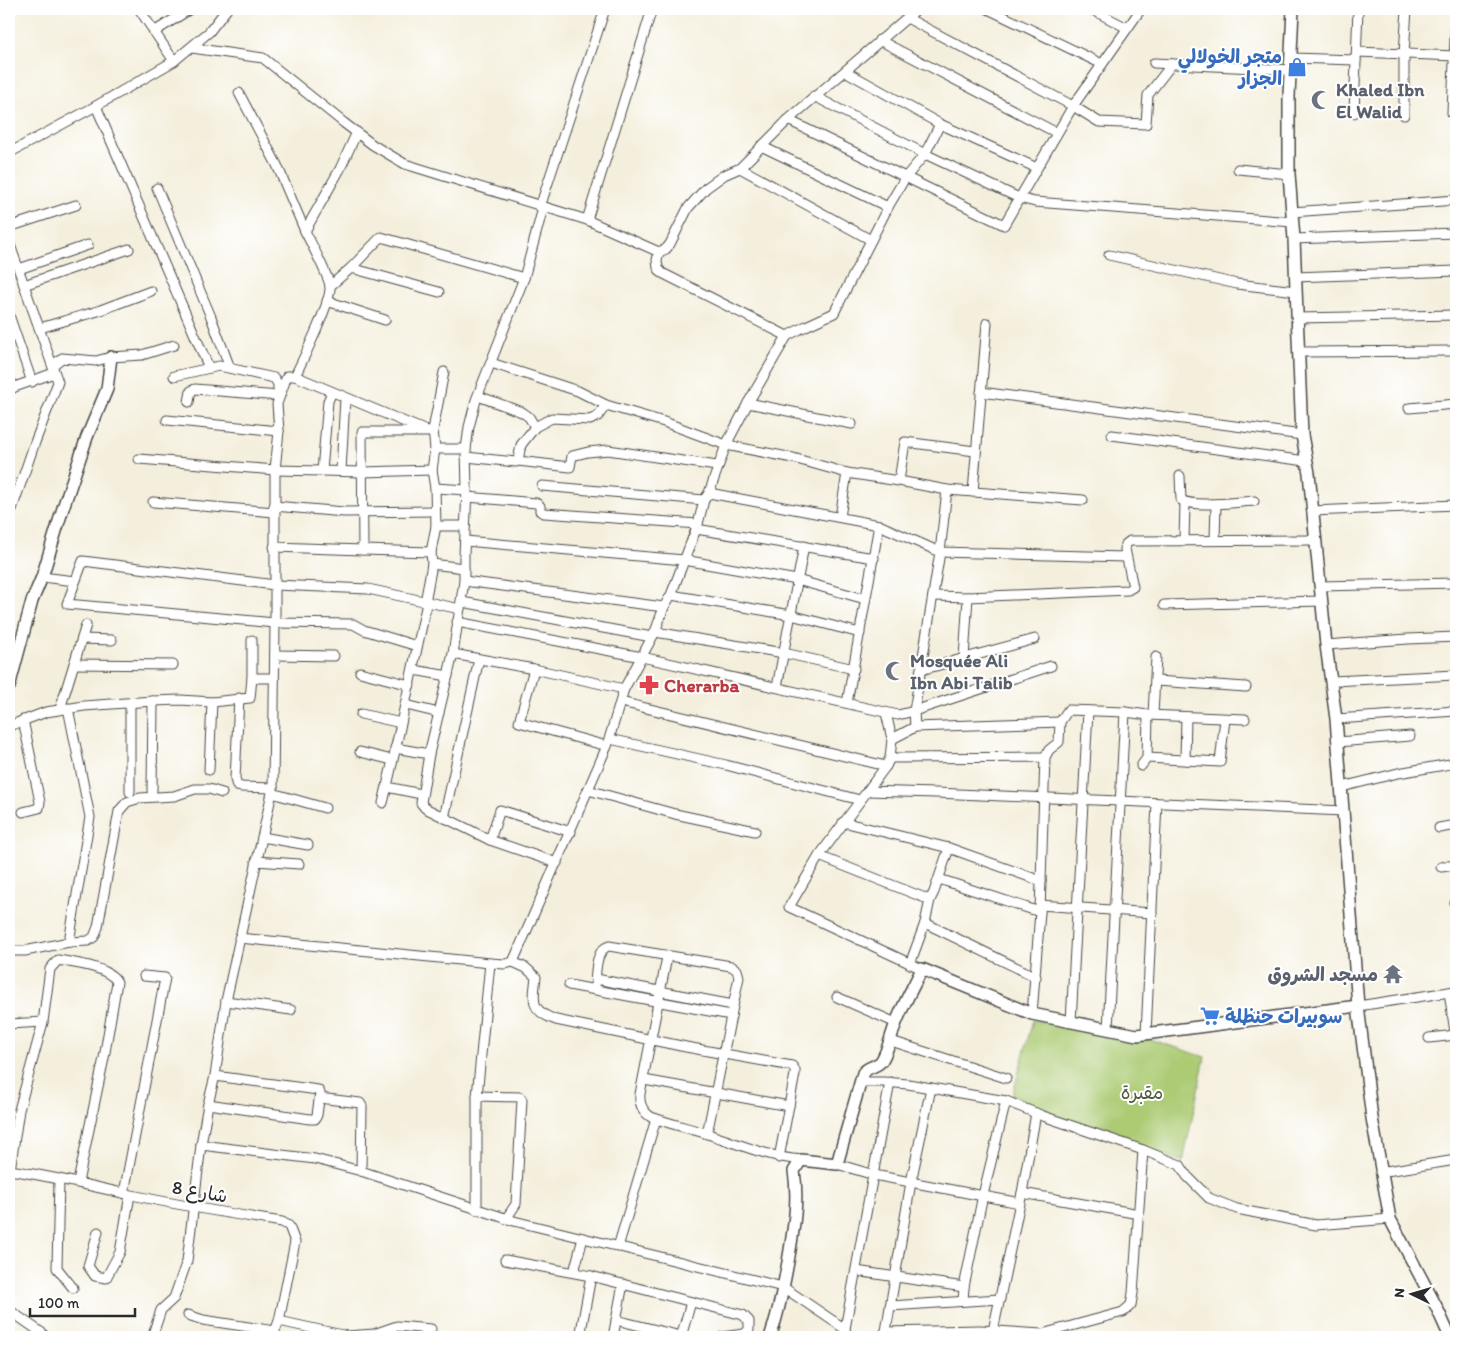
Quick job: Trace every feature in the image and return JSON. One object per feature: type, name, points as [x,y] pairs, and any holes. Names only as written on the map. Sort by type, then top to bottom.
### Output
[{"type":"street","points":[[139,9],[174,61]]},
{"type":"street","points":[[154,32],[190,9]]},
{"type":"street","points":[[9,153],[174,61],[209,32],[227,9]]},
{"type":"street","points":[[557,863],[490,840],[444,818],[425,808],[421,803],[421,794],[453,654],[461,606],[464,581],[467,493],[466,453],[469,427],[478,396],[524,278],[542,207],[604,9]]},
{"type":"street","points":[[587,220],[652,9]]},
{"type":"street","points":[[787,336],[662,272],[658,268],[656,260],[659,252],[670,244],[693,201],[706,188],[724,175],[740,168],[814,96],[917,9]]},
{"type":"street","points":[[988,9],[1102,64]]},
{"type":"street","points":[[1091,9],[1127,28]]},
{"type":"street","points":[[788,120],[1004,225],[1073,106],[1140,9]]},
{"type":"street","points":[[1293,9],[1290,70],[1289,174],[1294,239],[1302,435],[1336,719],[1358,1006],[1380,1172],[1390,1219],[1436,1306],[1450,1337]]},
{"type":"street","points":[[1354,113],[1358,9]]},
{"type":"street","points":[[1404,115],[1404,54],[1407,9]]},
{"type":"street","points":[[1452,113],[1456,12]]},
{"type":"street","points":[[907,18],[1073,106],[1099,122],[1146,124],[1148,95],[1172,64]]},
{"type":"street","points":[[879,40],[1057,134]]},
{"type":"street","points":[[192,48],[263,58],[344,124],[373,145],[405,164],[587,220],[659,252]]},
{"type":"street","points":[[1291,58],[1404,54],[1455,56]]},
{"type":"street","points":[[1154,62],[1290,70]]},
{"type":"street","points":[[845,71],[940,124],[1037,168]]},
{"type":"street","points":[[239,92],[277,166],[330,286],[327,301],[295,376]]},
{"type":"street","points":[[814,96],[925,154],[1019,198],[1035,202],[1292,217],[1456,200]]},
{"type":"street","points":[[96,106],[209,368]]},
{"type":"street","points":[[513,962],[608,743],[624,688],[642,657],[664,606],[671,595],[726,445],[787,336],[834,313],[888,207],[905,178],[925,154],[940,124]]},
{"type":"street","points":[[305,231],[340,169],[357,132]]},
{"type":"street","points":[[762,146],[888,207]]},
{"type":"street","points":[[740,168],[871,240]]},
{"type":"street","points":[[1238,169],[1289,174]]},
{"type":"street","points":[[157,188],[211,317],[230,368]]},
{"type":"street","points":[[9,227],[76,205]]},
{"type":"street","points":[[1294,239],[1455,233]]},
{"type":"street","points":[[330,286],[351,268],[381,237],[524,278]]},
{"type":"street","points":[[9,242],[58,382],[34,444],[9,518]]},
{"type":"street","points":[[19,269],[88,245]]},
{"type":"street","points":[[24,285],[129,249]]},
{"type":"street","points":[[1109,255],[1237,284],[1296,291]]},
{"type":"street","points":[[351,268],[439,292]]},
{"type":"street","points":[[1295,277],[1456,272]]},
{"type":"street","points":[[40,328],[98,311],[151,292]]},
{"type":"street","points":[[327,301],[385,320]]},
{"type":"street","points":[[9,315],[32,382]]},
{"type":"street","points":[[1297,318],[1456,315]]},
{"type":"street","points":[[973,492],[975,451],[988,323]]},
{"type":"street","points":[[9,377],[11,389],[32,382],[53,369],[62,358],[96,360],[142,355],[174,345]]},
{"type":"street","points":[[1298,352],[1456,351]]},
{"type":"street","points":[[9,687],[32,601],[42,577],[87,438],[107,389],[111,357]]},
{"type":"street","points":[[491,363],[578,391],[606,405],[664,422],[726,445],[793,458],[847,473],[946,490],[1083,500]]},
{"type":"street","points":[[152,1337],[161,1310],[174,1298],[187,1260],[200,1145],[215,1076],[226,1001],[272,791],[275,655],[274,470],[279,431],[278,384],[274,378],[219,366],[174,376]]},
{"type":"street","points":[[383,803],[414,670],[417,646],[427,603],[426,597],[432,564],[430,552],[436,526],[434,511],[435,488],[432,470],[435,449],[431,431],[444,372]]},
{"type":"street","points":[[278,396],[287,376],[295,376],[345,398],[431,431]]},
{"type":"street","points":[[189,402],[191,390],[195,389],[278,396]]},
{"type":"street","points":[[322,471],[328,401],[332,392]]},
{"type":"street","points":[[981,392],[1302,435]]},
{"type":"street","points":[[478,396],[522,412],[529,417],[535,426]]},
{"type":"street","points":[[341,471],[345,398]]},
{"type":"street","points":[[748,403],[852,424]]},
{"type":"street","points":[[1409,408],[1456,404]]},
{"type":"street","points":[[606,405],[598,416],[590,420],[552,418],[535,426],[521,445],[518,462],[570,467],[572,456],[608,450],[718,466]]},
{"type":"street","points":[[167,420],[279,431]]},
{"type":"street","points":[[363,550],[362,432],[431,431]]},
{"type":"street","points":[[1112,435],[1306,461]]},
{"type":"street","points":[[899,481],[904,442],[975,451]]},
{"type":"street","points":[[435,449],[516,462]]},
{"type":"street","points":[[139,459],[274,470],[362,472],[432,470]]},
{"type":"street","points":[[840,517],[847,473]]},
{"type":"street","points":[[1180,476],[1181,500],[1185,503],[1216,504],[1254,501]]},
{"type":"street","points":[[542,486],[706,497],[840,517],[879,525],[940,552],[1126,556]]},
{"type":"street","points":[[435,488],[536,503],[539,504],[542,513],[697,527],[874,558]]},
{"type":"street","points":[[915,727],[914,711],[940,552],[946,490]]},
{"type":"street","points":[[153,502],[344,512],[434,511]]},
{"type":"street","points":[[1184,540],[1185,503]]},
{"type":"street","points":[[1215,540],[1216,504]]},
{"type":"street","points":[[1312,511],[1456,505]]},
{"type":"street","points":[[847,703],[879,525]]},
{"type":"street","points":[[436,526],[465,526]]},
{"type":"street","points":[[933,596],[968,597],[1128,590],[1133,587],[1126,556],[1126,544],[1130,541],[1315,540]]},
{"type":"street","points":[[465,541],[684,560],[797,580],[865,599]]},
{"type":"street","points":[[777,687],[804,546]]},
{"type":"street","points":[[274,547],[430,552]]},
{"type":"street","points":[[417,646],[364,630],[353,624],[275,623],[67,604],[83,561],[275,584],[368,589],[427,603],[461,606],[784,653],[854,668]]},
{"type":"street","points":[[432,564],[464,568]]},
{"type":"street","points":[[42,577],[75,581]]},
{"type":"street","points":[[464,581],[664,606]]},
{"type":"street","points":[[1320,586],[1456,583]]},
{"type":"street","points":[[671,595],[791,615],[860,633]]},
{"type":"street","points":[[964,658],[968,597]]},
{"type":"street","points":[[1164,605],[1322,601]]},
{"type":"street","points":[[457,622],[642,657],[898,715],[1051,666]]},
{"type":"street","points":[[69,942],[90,817],[64,709],[74,664],[86,625]]},
{"type":"street","points":[[1326,645],[1408,638],[1456,637]]},
{"type":"street","points":[[82,639],[112,640]]},
{"type":"street","points":[[921,670],[1035,639]]},
{"type":"street","points":[[9,726],[46,712],[64,709],[153,701],[212,702],[250,698],[252,640]]},
{"type":"street","points":[[453,654],[624,688]]},
{"type":"street","points":[[275,655],[334,656]]},
{"type":"street","points":[[1141,766],[1147,758],[1150,716],[1156,681],[1156,657]]},
{"type":"street","points":[[444,818],[479,659]]},
{"type":"street","points":[[74,664],[174,665]]},
{"type":"street","points":[[534,669],[519,722],[608,743],[726,765],[860,800]]},
{"type":"street","points":[[414,670],[448,676]]},
{"type":"street","points":[[360,672],[410,685]]},
{"type":"street","points":[[1332,681],[1456,674]]},
{"type":"street","points":[[252,678],[274,678]]},
{"type":"street","points":[[1156,681],[1246,687]]},
{"type":"street","points":[[239,698],[235,779],[237,786],[272,791],[325,808]]},
{"type":"street","points":[[152,791],[153,701]]},
{"type":"street","points":[[209,770],[212,702]]},
{"type":"street","points":[[621,702],[888,762],[1045,758]]},
{"type":"street","points":[[130,703],[130,792]]},
{"type":"street","points":[[406,705],[439,713]]},
{"type":"street","points":[[1032,1014],[1040,909],[1045,758],[1049,750],[1059,742],[1060,722],[1068,710],[1125,712],[1150,716],[1245,719]]},
{"type":"street","points":[[1071,1022],[1088,711]]},
{"type":"street","points":[[1336,719],[1456,711]]},
{"type":"street","points":[[1108,1029],[1125,712]]},
{"type":"street","points":[[886,713],[892,739],[888,762],[819,856],[789,907],[910,964],[1032,1014],[1071,1022],[1137,1035],[1358,1006],[1453,991],[1456,1039]]},
{"type":"street","points":[[361,714],[401,723]]},
{"type":"street","points":[[1185,760],[1186,717]]},
{"type":"street","points":[[1147,758],[1220,762],[1225,719]]},
{"type":"street","points":[[23,720],[40,802],[39,808],[23,812]]},
{"type":"street","points":[[892,739],[915,727],[1060,722]]},
{"type":"street","points":[[1338,742],[1410,736]]},
{"type":"street","points":[[395,748],[429,754]]},
{"type":"street","points":[[360,752],[392,760]]},
{"type":"street","points":[[1342,787],[1456,763]]},
{"type":"street","points":[[387,787],[421,794]]},
{"type":"street","points":[[9,951],[25,951],[69,942],[88,941],[94,937],[98,927],[120,811],[127,802],[140,798],[174,796],[195,789],[209,788],[222,793]]},
{"type":"street","points":[[588,790],[675,814],[755,831]]},
{"type":"street","points":[[866,791],[1044,797],[1344,812]]},
{"type":"street","points":[[1146,1034],[1157,803]]},
{"type":"street","points":[[490,840],[500,810],[571,832]]},
{"type":"street","points":[[843,822],[949,848],[1041,881]]},
{"type":"street","points":[[1439,828],[1456,826]]},
{"type":"street","points":[[262,837],[308,845]]},
{"type":"street","points":[[910,964],[949,848]]},
{"type":"street","points":[[819,856],[930,900]]},
{"type":"street","points":[[256,861],[299,864]]},
{"type":"street","points":[[1441,867],[1456,865]]},
{"type":"street","points":[[939,879],[1040,909],[1077,907],[1152,913]]},
{"type":"street","points":[[925,923],[1036,977]]},
{"type":"street","points":[[239,938],[490,963],[505,964],[513,962],[526,968],[536,977],[534,996],[536,1008],[544,1016],[723,1054],[792,1066],[795,1072],[779,1158]]},
{"type":"street","points":[[594,989],[599,953],[606,946],[736,968],[739,977],[707,1134]]},
{"type":"street","points":[[667,957],[640,1094],[640,1103],[648,1115],[779,1158],[837,1164],[874,1175],[1020,1203]]},
{"type":"street","points":[[10,1170],[19,1110],[43,1022],[50,969],[58,960],[100,969],[115,977],[117,982],[117,992],[78,1182]]},
{"type":"street","points":[[478,1210],[477,1096],[490,963]]},
{"type":"street","points":[[837,1164],[866,1070],[880,1063],[922,969]]},
{"type":"street","points":[[98,1232],[88,1266],[95,1276],[106,1278],[120,1252],[127,1194],[165,978],[144,976]]},
{"type":"street","points":[[596,979],[733,1005]]},
{"type":"street","points":[[569,985],[731,1015]]},
{"type":"street","points":[[837,997],[896,1024]]},
{"type":"street","points":[[226,1001],[291,1010]]},
{"type":"street","points":[[9,1024],[43,1022]]},
{"type":"street","points":[[1429,1038],[1456,1035]]},
{"type":"street","points":[[891,1041],[1006,1078]]},
{"type":"street","points":[[208,1104],[315,1119],[317,1115],[318,1090],[215,1076]]},
{"type":"street","points":[[644,1080],[789,1106]]},
{"type":"street","points":[[861,1082],[890,1082],[1006,1101],[1143,1150],[1180,1166],[1187,1176],[1209,1198],[1237,1209],[1316,1225],[1390,1219]]},
{"type":"street","points":[[200,1145],[315,1159],[506,1219],[784,1287],[846,1333],[890,1082]]},
{"type":"street","points":[[931,1088],[911,1182],[885,1336],[993,1331],[1042,1336],[1123,1312],[1130,1305],[1134,1294],[1143,1150]]},
{"type":"street","points":[[477,1096],[520,1097],[522,1100],[516,1204],[506,1219]]},
{"type":"street","points":[[319,1098],[360,1103],[362,1106],[361,1172]]},
{"type":"street","points":[[963,1301],[964,1287],[983,1195],[1006,1101]]},
{"type":"street","points":[[993,1331],[1022,1193],[1036,1113]]},
{"type":"street","points":[[618,1247],[656,1119]]},
{"type":"street","points":[[770,1337],[777,1318],[784,1287],[795,1221],[797,1194],[794,1171],[801,1160]]},
{"type":"street","points":[[1380,1172],[1456,1160]]},
{"type":"street","name":"شارع 8","points":[[10,1170],[78,1182],[194,1207],[282,1222],[289,1226],[295,1242],[279,1321]]},
{"type":"street","points":[[59,1179],[57,1268],[73,1288]]},
{"type":"street","points":[[1022,1193],[1139,1214]]},
{"type":"street","points":[[574,1272],[583,1238]]},
{"type":"street","points":[[505,1260],[591,1276],[743,1315],[749,1321],[749,1330],[744,1334],[722,1337]]},
{"type":"street","points":[[856,1271],[964,1287]]},
{"type":"street","points":[[580,1337],[591,1276]]},
{"type":"street","points":[[613,1337],[623,1284]]},
{"type":"street","points":[[890,1306],[1000,1299]]},
{"type":"street","points":[[616,1320],[681,1337],[691,1302]]},
{"type":"street","points":[[9,1310],[45,1337]]},
{"type":"street","points":[[188,1315],[203,1320],[272,1332],[277,1329],[279,1321],[347,1336],[374,1334],[398,1326],[431,1329]]},
{"type":"green space","name":"مقبرة","points":[[1033,1020],[1137,1035],[1205,1057],[1183,1162],[1011,1100]]},
{"type":"place","name":"متجر الخولالي الجزار","points":[[1297,67]]},
{"type":"place","name":"Khaled Ibn El Walid","points":[[1321,100]]},
{"type":"place","name":"Mosquée Ali Ibn Abi Talib","points":[[895,671]]},
{"type":"place","name":"Cherarba","points":[[649,685]]},
{"type":"place","name":"مسجد الشروق","points":[[1393,974]]},
{"type":"place","name":"سوبيرات حنظلة","points":[[1210,1016]]}]
